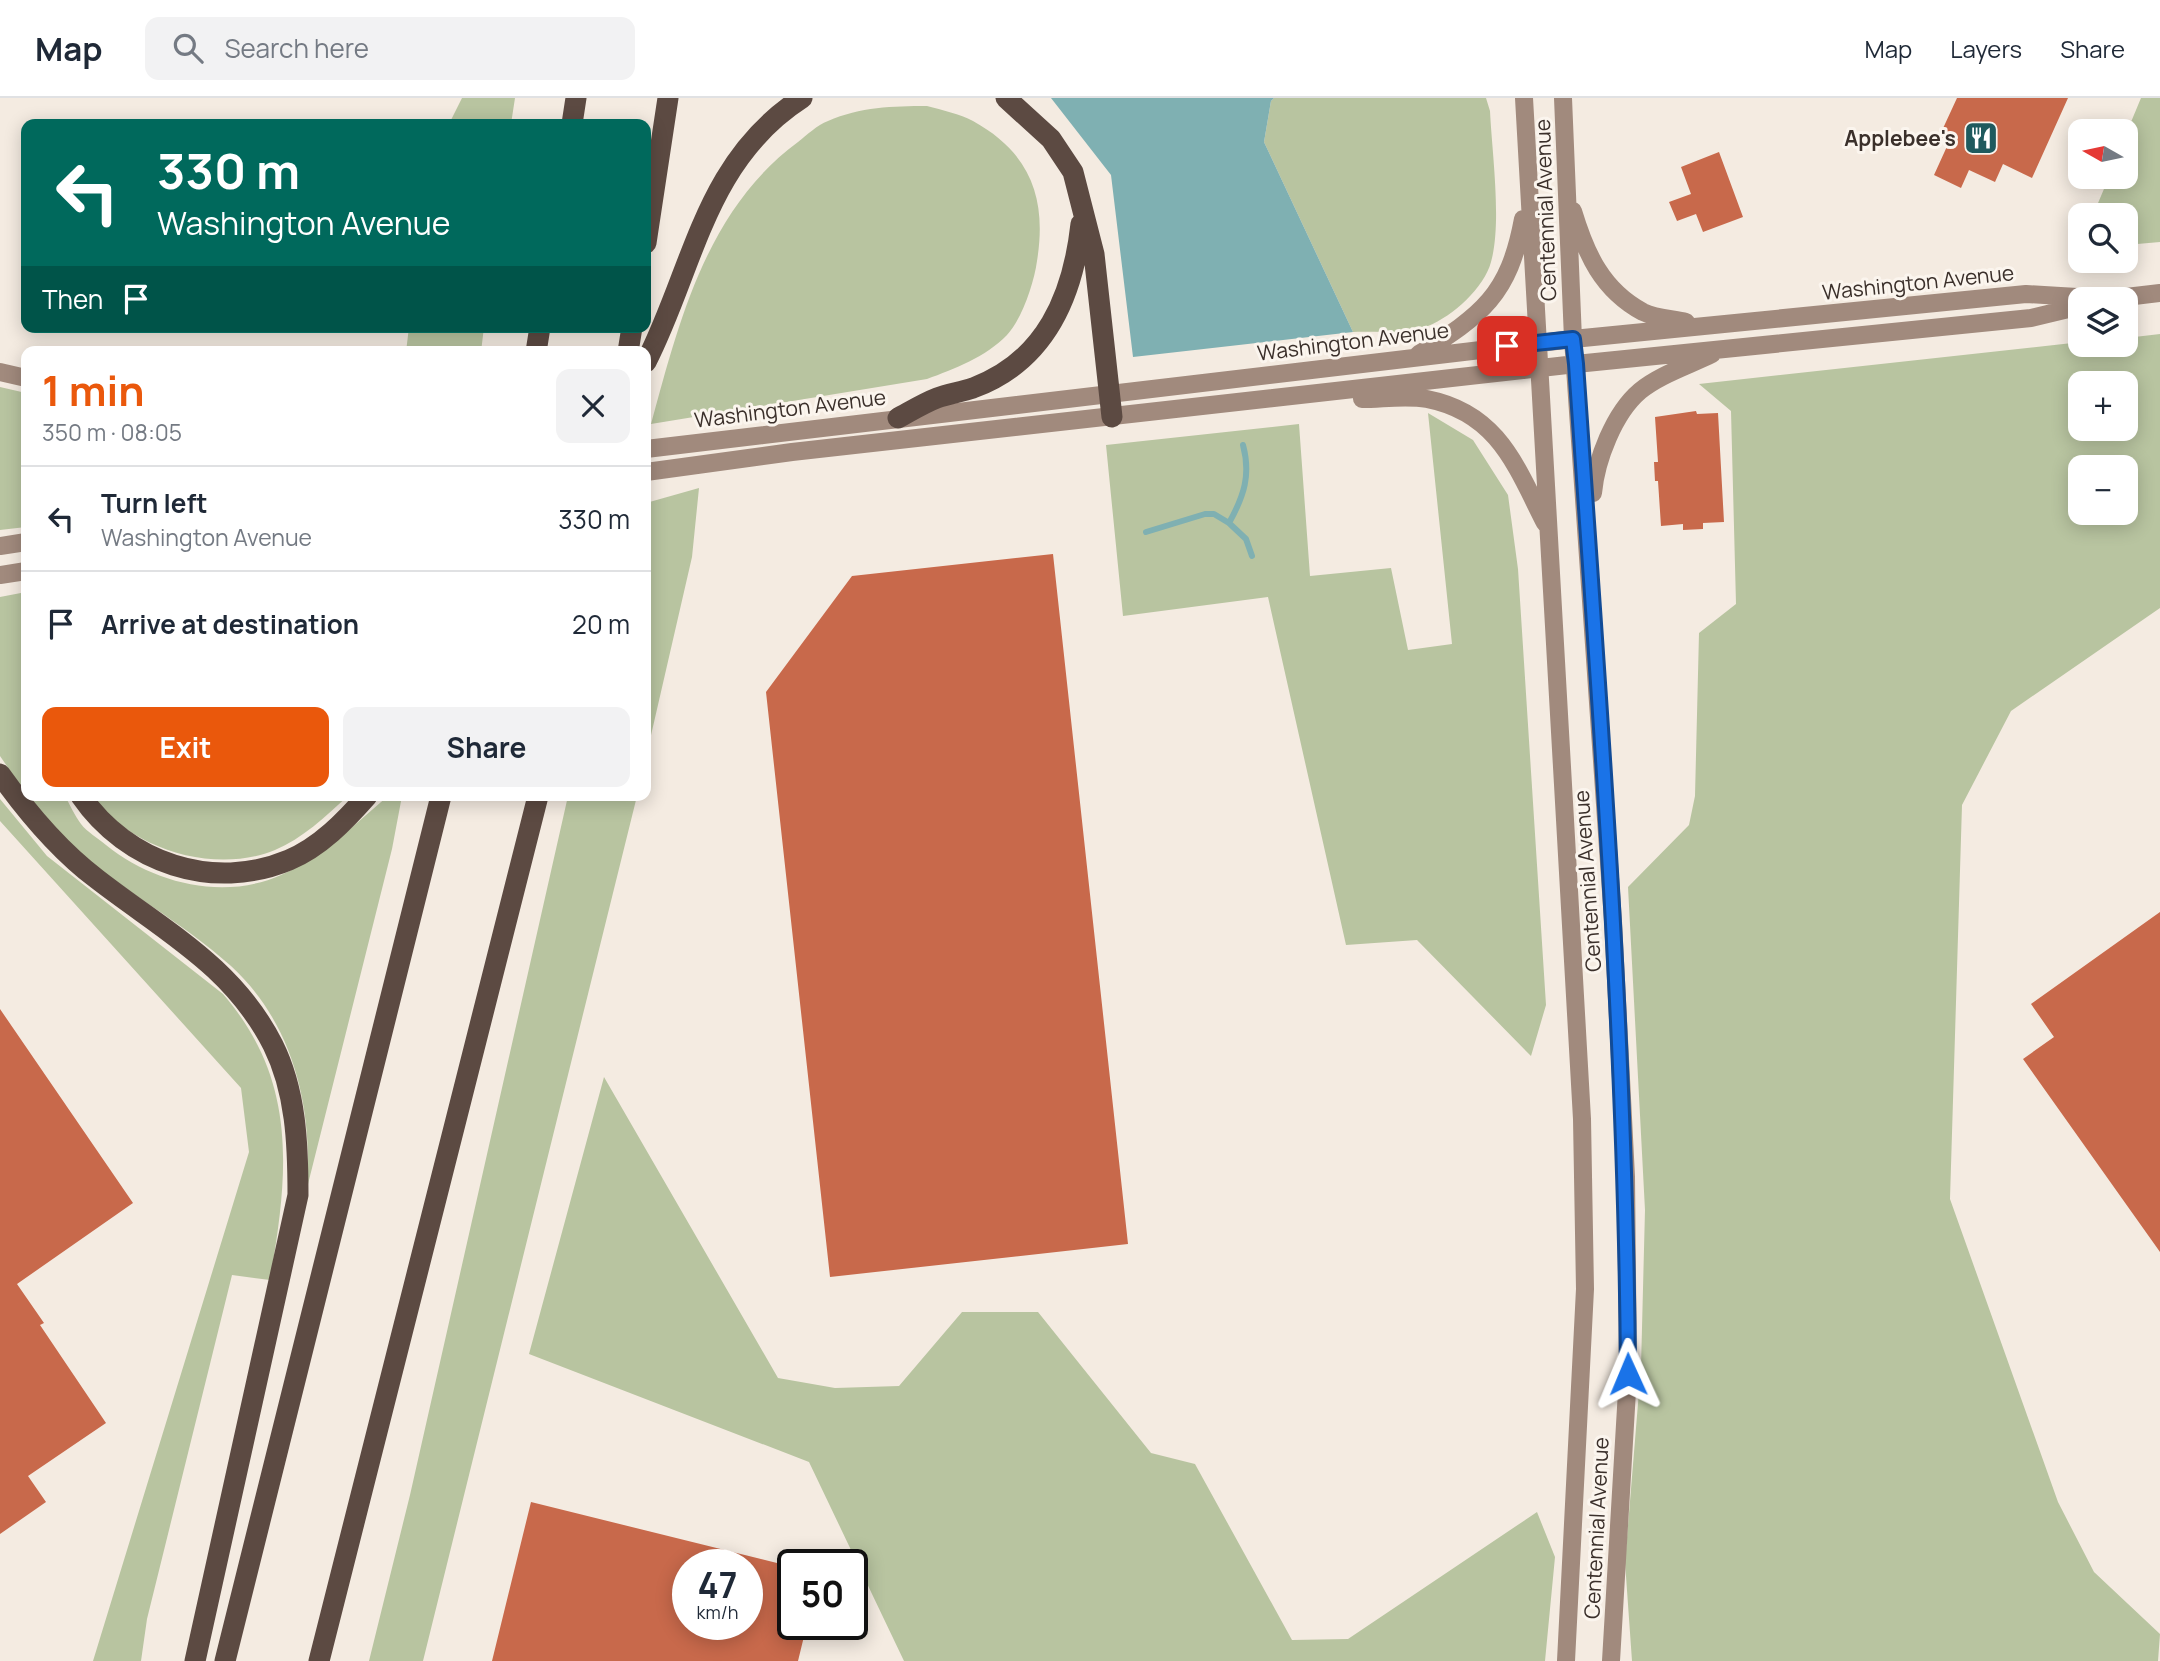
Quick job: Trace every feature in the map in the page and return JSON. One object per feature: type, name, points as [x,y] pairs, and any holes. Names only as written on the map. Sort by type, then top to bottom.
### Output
[{"type":"highway","points":[[573,119],[576,98]]},
{"type":"highway","points":[[651,210],[668,98]]},
{"type":"highway","points":[[651,349],[700,225],[717,191],[737,160],[765,128],[802,98]]},
{"type":"highway","points":[[1006,98],[1051,139],[1073,172],[1094,254],[1112,417]]},
{"type":"highway","points":[[898,418],[937,398],[974,388],[1029,355],[1047,334],[1070,287],[1077,261],[1083,212]]},
{"type":"highway","points":[[0,774],[21,800]]},
{"type":"highway","points":[[22,801],[56,842],[95,878],[218,969],[247,1003],[274,1046],[290,1092],[298,1140],[298,1195],[195,1661]]},
{"type":"highway","points":[[85,801],[108,829],[124,843],[153,859],[190,869],[233,873],[288,860],[320,843],[362,801]]},
{"type":"highway","points":[[225,1661],[440,801]]},
{"type":"highway","points":[[319,1661],[537,801]]},
{"type":"main road","name":"Centennial Avenue","points":[[1524,98],[1582,1119],[1585,1289],[1566,1661]]},
{"type":"main road","name":"Centennial Avenue","points":[[1563,98],[1573,339],[1613,921],[1626,1177],[1628,1374],[1611,1661]]},
{"type":"main road","points":[[1565,185],[1585,251],[1605,283],[1644,312],[1703,326]]},
{"type":"main road","points":[[1414,357],[1467,324],[1497,294],[1516,256],[1528,192]]},
{"type":"main road","name":"Washington Avenue","points":[[2138,296],[2160,293]]},
{"type":"main road","name":"Washington Avenue","points":[[651,448],[1537,342],[2026,294],[2068,297]]},
{"type":"main road","name":"Washington Avenue","points":[[651,471],[1539,368],[2031,318],[2068,309]]},
{"type":"main road","points":[[1588,552],[1596,464],[1614,426],[1639,391],[1723,349]]},
{"type":"main road","points":[[0,372],[21,377]]},
{"type":"main road","points":[[1285,399],[1426,399],[1463,411],[1490,430],[1507,448],[1548,529]]},
{"type":"main road","points":[[0,546],[21,543]]},
{"type":"main road","points":[[0,575],[21,572]]},
{"type":"green space","points":[[462,98],[515,98],[512,119],[452,119]]},
{"type":"green space","points":[[1274,98],[1486,98],[1490,111],[1496,228],[1487,272],[1466,300],[1438,321],[1420,329],[1401,332],[1353,332],[1264,142],[1271,101]]},
{"type":"green space","points":[[2141,98],[2160,98],[2160,242],[2138,244],[2138,203],[2098,203],[2104,189],[2138,189],[2138,119],[2132,119]]},
{"type":"green space","points":[[927,106],[968,119],[993,134],[1009,148],[1030,180],[1039,217],[1037,261],[1018,320],[1007,335],[980,356],[927,379],[651,424],[673,346],[701,270],[719,234],[741,200],[767,169],[812,130],[840,116],[889,107]]},
{"type":"green space","points":[[408,333],[483,333],[482,346],[407,346]]},
{"type":"green space","points":[[2160,334],[2160,608],[2011,711],[1962,805],[1950,1199],[2058,1502],[2094,1572],[2160,1634],[2158,1661],[1632,1661],[1625,1562],[1641,1367],[1645,1210],[1628,887],[1689,825],[1695,796],[1699,633],[1736,604],[1731,411],[1699,384],[2068,343],[2068,357],[2138,357],[2138,337]]},
{"type":"green space","points":[[0,387],[21,392],[21,528],[0,530]]},
{"type":"green space","points":[[1428,413],[1473,440],[1508,495],[1518,569],[1546,1005],[1531,1056],[1417,940],[1346,945],[1268,597],[1123,616],[1106,445],[1299,424],[1310,576],[1391,568],[1408,650],[1452,644]]},
{"type":"green space","points":[[699,488],[692,557],[651,735],[651,502]]},
{"type":"green space","points":[[21,593],[21,787],[0,756],[0,597]]},
{"type":"green space","points":[[0,799],[47,856],[223,994],[248,1027],[265,1061],[276,1095],[282,1131],[281,1203],[270,1280],[232,1275],[147,1619],[141,1661],[93,1661],[249,1152],[241,1088],[0,821]]},
{"type":"green space","points":[[32,801],[68,801],[83,827],[125,858],[145,869],[189,884],[236,887],[259,883],[296,868],[324,850],[382,801],[401,801],[392,849],[307,1188],[308,1158],[302,1097],[284,1040],[270,1013],[231,966],[93,864],[56,829]]},
{"type":"green space","points":[[96,801],[342,801],[295,840],[275,850],[251,857],[226,860],[200,858],[151,843],[108,815]]},
{"type":"green space","points":[[567,801],[636,801],[423,1661],[369,1661],[410,1495]]},
{"type":"green space","points":[[604,1077],[778,1378],[835,1388],[899,1386],[962,1312],[1038,1312],[1151,1453],[1195,1464],[1292,1640],[1348,1639],[1537,1512],[1555,1557],[1545,1661],[904,1661],[868,1586],[868,1549],[851,1549],[809,1462],[529,1354]]},
{"type":"water","points":[[1051,98],[1274,98],[1271,101],[1264,142],[1353,332],[1133,357],[1111,175]]},
{"type":"building","points":[[1957,98],[2068,98],[2032,178],[2003,164],[1995,182],[1969,170],[1961,188],[1934,175],[1949,142],[1939,137]]},
{"type":"building","points":[[1719,152],[1743,217],[1703,232],[1696,214],[1677,221],[1669,202],[1691,194],[1681,167]]},
{"type":"building","points":[[1696,411],[1697,414],[1718,413],[1724,522],[1703,523],[1703,529],[1683,530],[1683,524],[1661,526],[1658,481],[1655,481],[1654,462],[1658,462],[1655,417]]},
{"type":"building","points":[[1053,554],[1128,1244],[830,1277],[766,692],[852,576]]},
{"type":"building","points":[[2160,912],[2160,1252],[2023,1059],[2054,1037],[2031,1004]]},
{"type":"building","points":[[0,1009],[133,1203],[17,1284],[44,1323],[40,1325],[106,1423],[28,1476],[46,1502],[0,1534]]},
{"type":"building","points":[[531,1502],[720,1549],[672,1549],[672,1640],[763,1640],[763,1560],[777,1563],[777,1640],[803,1640],[798,1661],[492,1661]]},
{"type":"waterway","points":[[1243,445],[1245,485],[1229,523],[1246,539],[1252,556]]},
{"type":"waterway","points":[[1146,532],[1205,514],[1214,514],[1229,523]]},
{"type":"place","name":"Applebee's","points":[[1981,138]]},
{"type":"route","points":[[1507,346],[1573,339],[1576,364],[1613,921],[1626,1177],[1628,1374]]}]
